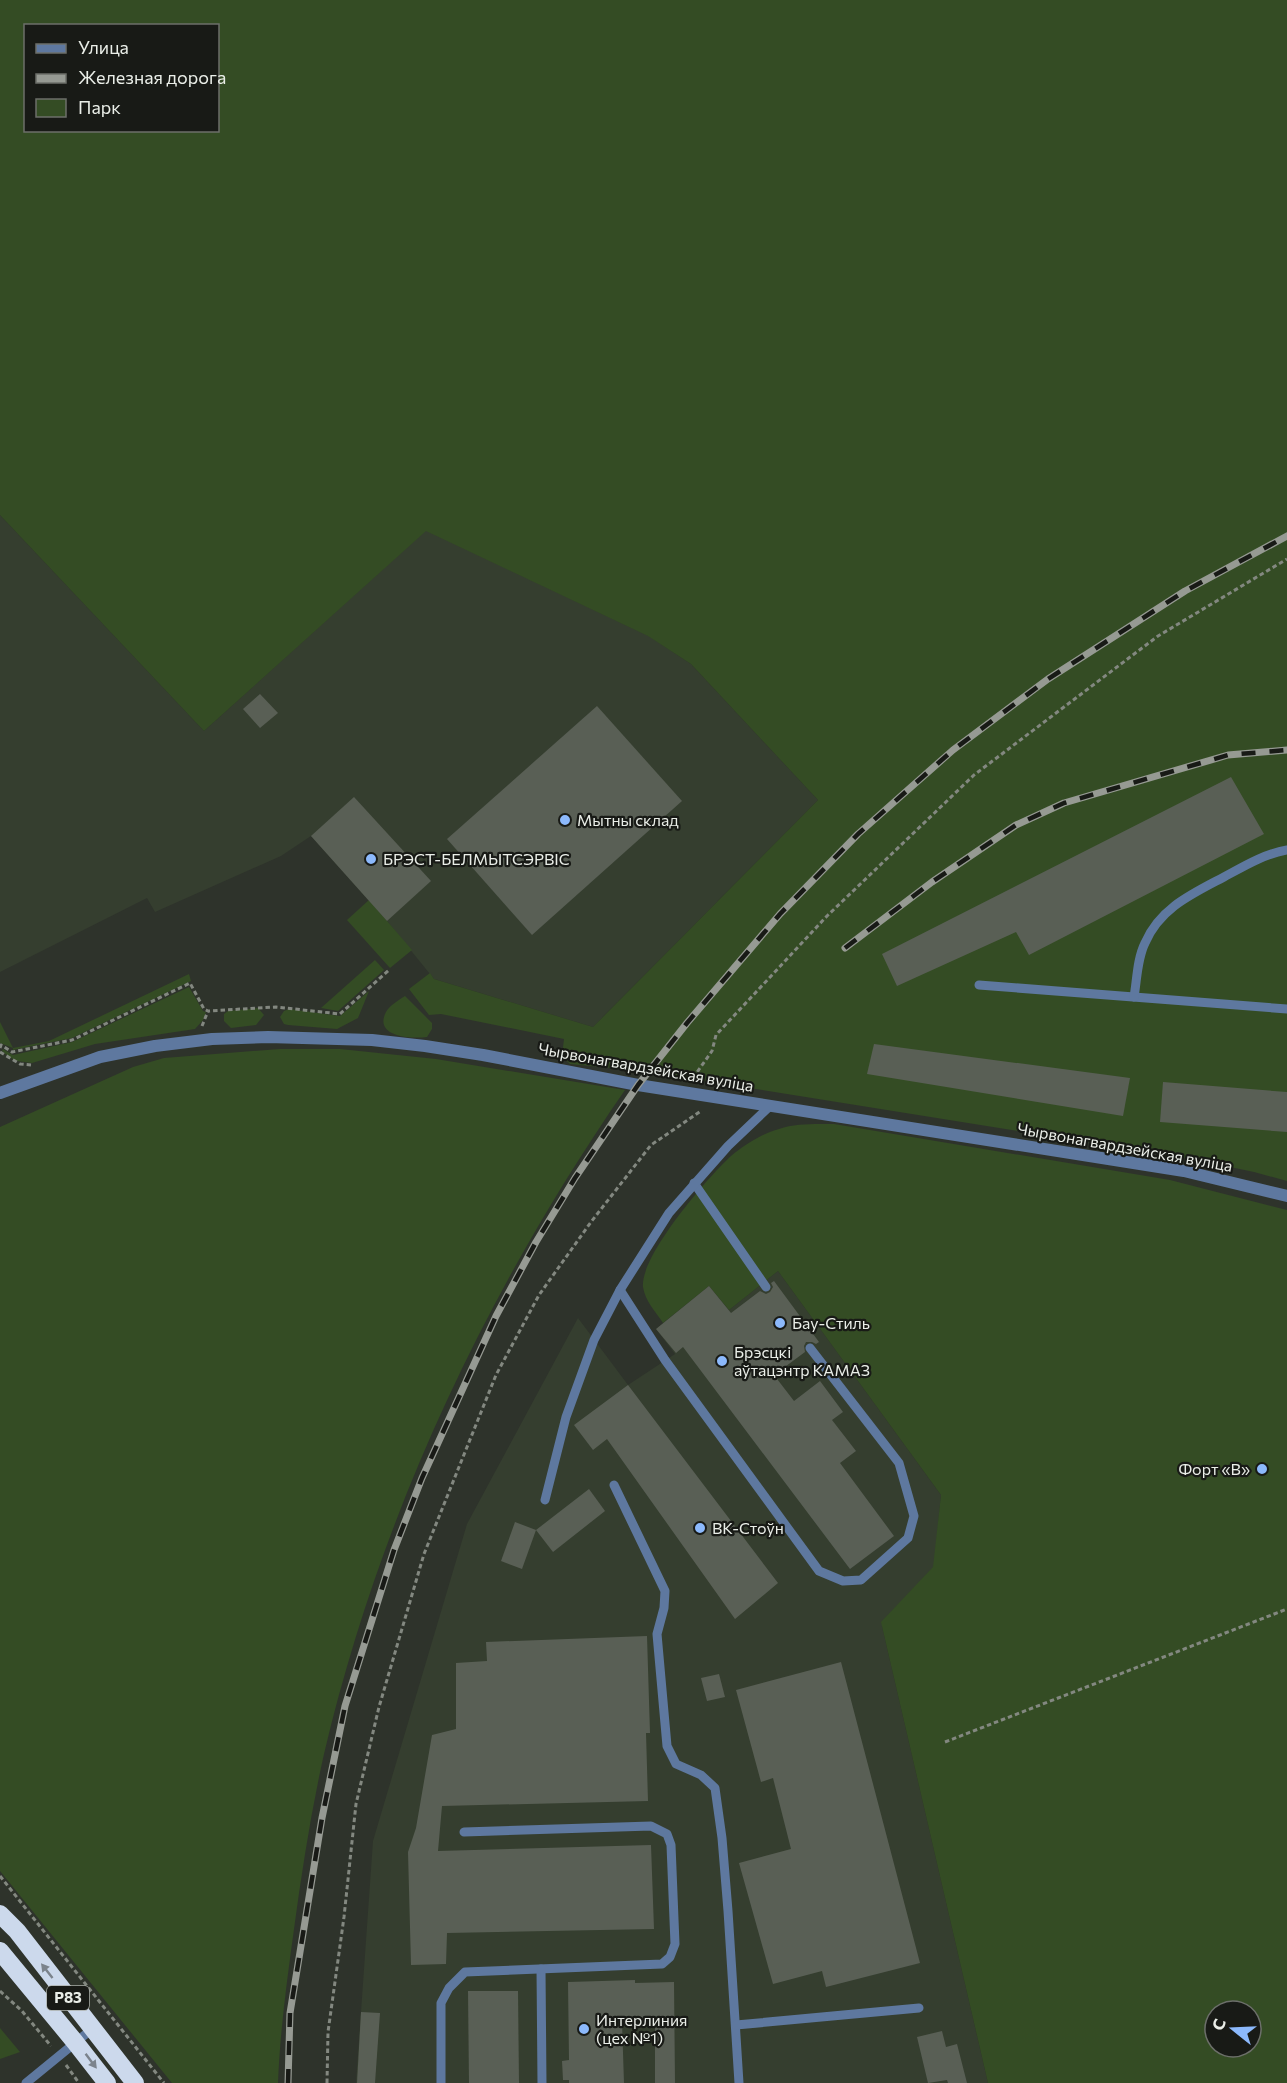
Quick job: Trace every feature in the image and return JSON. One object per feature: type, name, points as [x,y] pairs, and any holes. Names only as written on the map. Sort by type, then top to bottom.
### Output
[{"type":"highway","name":"Р83","points":[[0,1914],[17,1932],[135,2083]]},
{"type":"highway","name":"Р83","points":[[0,1951],[107,2083]]},
{"type":"street","name":"Чырвонагвардзейская вуліца","points":[[0,1093],[100,1057],[155,1046],[212,1039],[268,1037],[372,1040],[425,1046],[683,1092],[1184,1171],[1287,1196]]},
{"type":"lane","points":[[1134,997],[1144,945],[1154,925],[1168,911],[1184,898],[1259,859],[1287,850]]},
{"type":"lane","points":[[979,985],[1287,1009]]},
{"type":"lane","points":[[545,1500],[570,1406],[594,1340],[620,1290],[669,1213],[728,1146],[770,1106]]},
{"type":"lane","points":[[694,1183],[766,1287]]},
{"type":"lane","points":[[620,1290],[665,1360],[819,1571],[843,1581],[861,1580],[908,1538],[914,1516],[898,1463],[810,1348]]},
{"type":"lane","points":[[615,1485],[665,1590],[664,1608],[657,1634],[667,1746],[676,1764],[701,1775],[715,1788],[722,1838],[739,2083]]},
{"type":"lane","points":[[441,2083],[441,2003],[449,1988],[465,1972],[662,1964],[670,1957],[675,1944],[671,1845],[666,1834],[651,1826],[464,1832]]},
{"type":"lane","points":[[541,1969],[542,2083]]},
{"type":"lane","points":[[736,2025],[919,2008]]},
{"type":"lane","points":[[26,2083],[92,2029]]},
{"type":"path","points":[[683,1092],[712,1051],[716,1035],[827,916],[974,775],[1158,636],[1287,559]]},
{"type":"path","points":[[0,1048],[1,1045],[12,1053],[72,1040],[190,983],[204,1010],[208,1011],[276,1007],[340,1014],[388,970]]},
{"type":"path","points":[[327,2083],[328,2032],[344,1917],[356,1804],[379,1707],[424,1554],[471,1434],[496,1375],[539,1295],[591,1222],[651,1145],[719,1097]]},
{"type":"path","points":[[945,1742],[1287,1609]]},
{"type":"path","points":[[0,1876],[164,2083]]},
{"type":"path","points":[[0,1991],[22,2011],[60,2055],[79,2083]]},
{"type":"shaded area","points":[[0,515],[204,731],[426,530],[649,636],[691,664],[818,800],[593,1027],[434,979],[387,921],[311,836],[281,856],[155,912],[147,898],[0,972]]},
{"type":"shaded area","points":[[778,1271],[941,1495],[934,1567],[882,1626],[988,2083],[356,2083],[373,1841],[467,1524],[578,1318],[628,1385],[675,1354],[656,1329],[709,1286],[729,1310]]},
{"type":"green space","points":[[0,0],[1287,0],[1287,1181],[1187,1158],[643,1071],[570,1064],[562,1056],[564,1039],[441,1014],[429,1015],[409,989],[430,973],[434,979],[593,1027],[818,800],[691,664],[648,636],[426,531],[204,731],[0,515]]},
{"type":"green space","points":[[369,900],[412,950],[390,968],[347,920]]},
{"type":"green space","points":[[375,960],[384,970],[338,1011],[321,1008]]},
{"type":"green space","points":[[189,974],[191,981],[72,1038],[13,1050],[13,1048],[49,1041]]},
{"type":"green space","points":[[189,987],[203,1011],[206,1012],[203,1020],[195,1029],[95,1044],[32,1063],[17,1061],[2,1051],[3,1049],[13,1055],[72,1042]]},
{"type":"green space","points":[[369,991],[358,1018],[337,1029],[288,1025],[284,1024],[280,1017],[284,1011],[289,1009],[340,1016]]},
{"type":"green space","points":[[405,996],[432,1023],[432,1029],[427,1037],[404,1037],[396,1035],[385,1027],[383,1020],[387,1010]]},
{"type":"green space","points":[[258,1008],[264,1015],[256,1025],[231,1028],[224,1021],[224,1014],[228,1011]]},
{"type":"green space","points":[[0,1022],[13,1048],[0,1043]]},
{"type":"green space","points":[[280,1049],[340,1049],[436,1059],[625,1090],[574,1166],[483,1326],[443,1408],[407,1492],[375,1578],[347,1665],[315,1798],[289,1967],[278,2083],[172,2083],[0,1871],[0,1127],[133,1067],[164,1058]]},
{"type":"green space","points":[[834,1124],[1170,1180],[1287,1210],[1287,2083],[988,2083],[881,1622],[933,1567],[941,1495],[778,1271],[729,1310],[709,1286],[663,1323],[648,1302],[643,1287],[645,1273],[663,1237],[707,1181],[731,1156],[754,1140],[773,1131],[799,1125]]},
{"type":"green space","points":[[0,2028],[20,2052],[0,2059]]},
{"type":"building","points":[[260,694],[278,713],[260,728],[243,709]]},
{"type":"building","name":"Мытны склад","points":[[597,706],[682,801],[532,935],[447,839]]},
{"type":"building","points":[[1231,777],[1264,834],[1029,955],[1016,932],[897,986],[882,954]]},
{"type":"building","name":"БРЭСТ-БЕЛМЫТСЭРВІС","points":[[354,797],[431,881],[387,921],[311,836]]},
{"type":"building","points":[[874,1044],[1130,1078],[1123,1116],[867,1074]]},
{"type":"building","points":[[1163,1082],[1287,1092],[1287,1132],[1160,1122]]},
{"type":"building","points":[[774,1281],[819,1342],[816,1344],[806,1342],[805,1352],[774,1375],[794,1401],[820,1381],[843,1412],[832,1420],[856,1451],[840,1463],[894,1536],[850,1569],[683,1347],[676,1353],[656,1329],[709,1286],[731,1313],[760,1291],[766,1294],[770,1292],[773,1287],[771,1283]]},
{"type":"building","points":[[628,1385],[778,1583],[735,1619],[607,1439],[593,1450],[574,1425]]},
{"type":"building","points":[[589,1489],[605,1511],[553,1552],[536,1530]]},
{"type":"building","points":[[515,1522],[536,1530],[522,1569],[501,1561]]},
{"type":"building","points":[[647,1636],[650,1733],[646,1733],[648,1801],[442,1806],[438,1851],[651,1845],[654,1929],[447,1933],[446,1964],[411,1965],[408,1852],[416,1828],[432,1735],[456,1729],[456,1663],[487,1661],[486,1642]]},
{"type":"building","points":[[841,1662],[920,1963],[826,1987],[822,1971],[773,1984],[739,1863],[791,1849],[773,1778],[761,1782],[736,1690]]},
{"type":"building","points":[[719,1674],[725,1697],[707,1701],[701,1678]]},
{"type":"building","points":[[635,1980],[635,1983],[674,1982],[675,2083],[655,2083],[655,2021],[622,2022],[624,2083],[569,2083],[569,2080],[563,2080],[562,2061],[569,2060],[568,1982]]},
{"type":"building","points":[[468,1991],[518,1991],[519,2083],[469,2083]]},
{"type":"building","points":[[361,2012],[380,2013],[375,2083],[357,2083]]},
{"type":"building","points":[[942,2031],[946,2047],[957,2044],[967,2083],[948,2083],[947,2080],[928,2083],[917,2037]]},
{"type":"railway","points":[[288,2083],[290,2013],[322,1818],[345,1706],[394,1550],[422,1478],[496,1316],[536,1242],[575,1178],[638,1085],[687,1023],[780,914],[858,834],[953,750],[1048,679],[1185,591],[1287,536]]},
{"type":"railway","points":[[845,948],[932,882],[1016,825],[1064,803],[1228,755],[1287,750]]},
{"type":"place","name":"Мытны склад","points":[[565,820]]},
{"type":"place","name":"БРЭСТ-БЕЛМЫТСЭРВІС","points":[[371,859]]},
{"type":"place","name":"Бау-Стиль","points":[[780,1323]]},
{"type":"place","name":"Брэсцкі аўтацэнтр КАМАЗ","points":[[722,1361]]},
{"type":"place","name":"Форт «В»","points":[[1262,1469]]},
{"type":"place","name":"ВК-Стоўн","points":[[700,1528]]},
{"type":"place","name":"Интерлиния (цех №1)","points":[[584,2029]]}]
